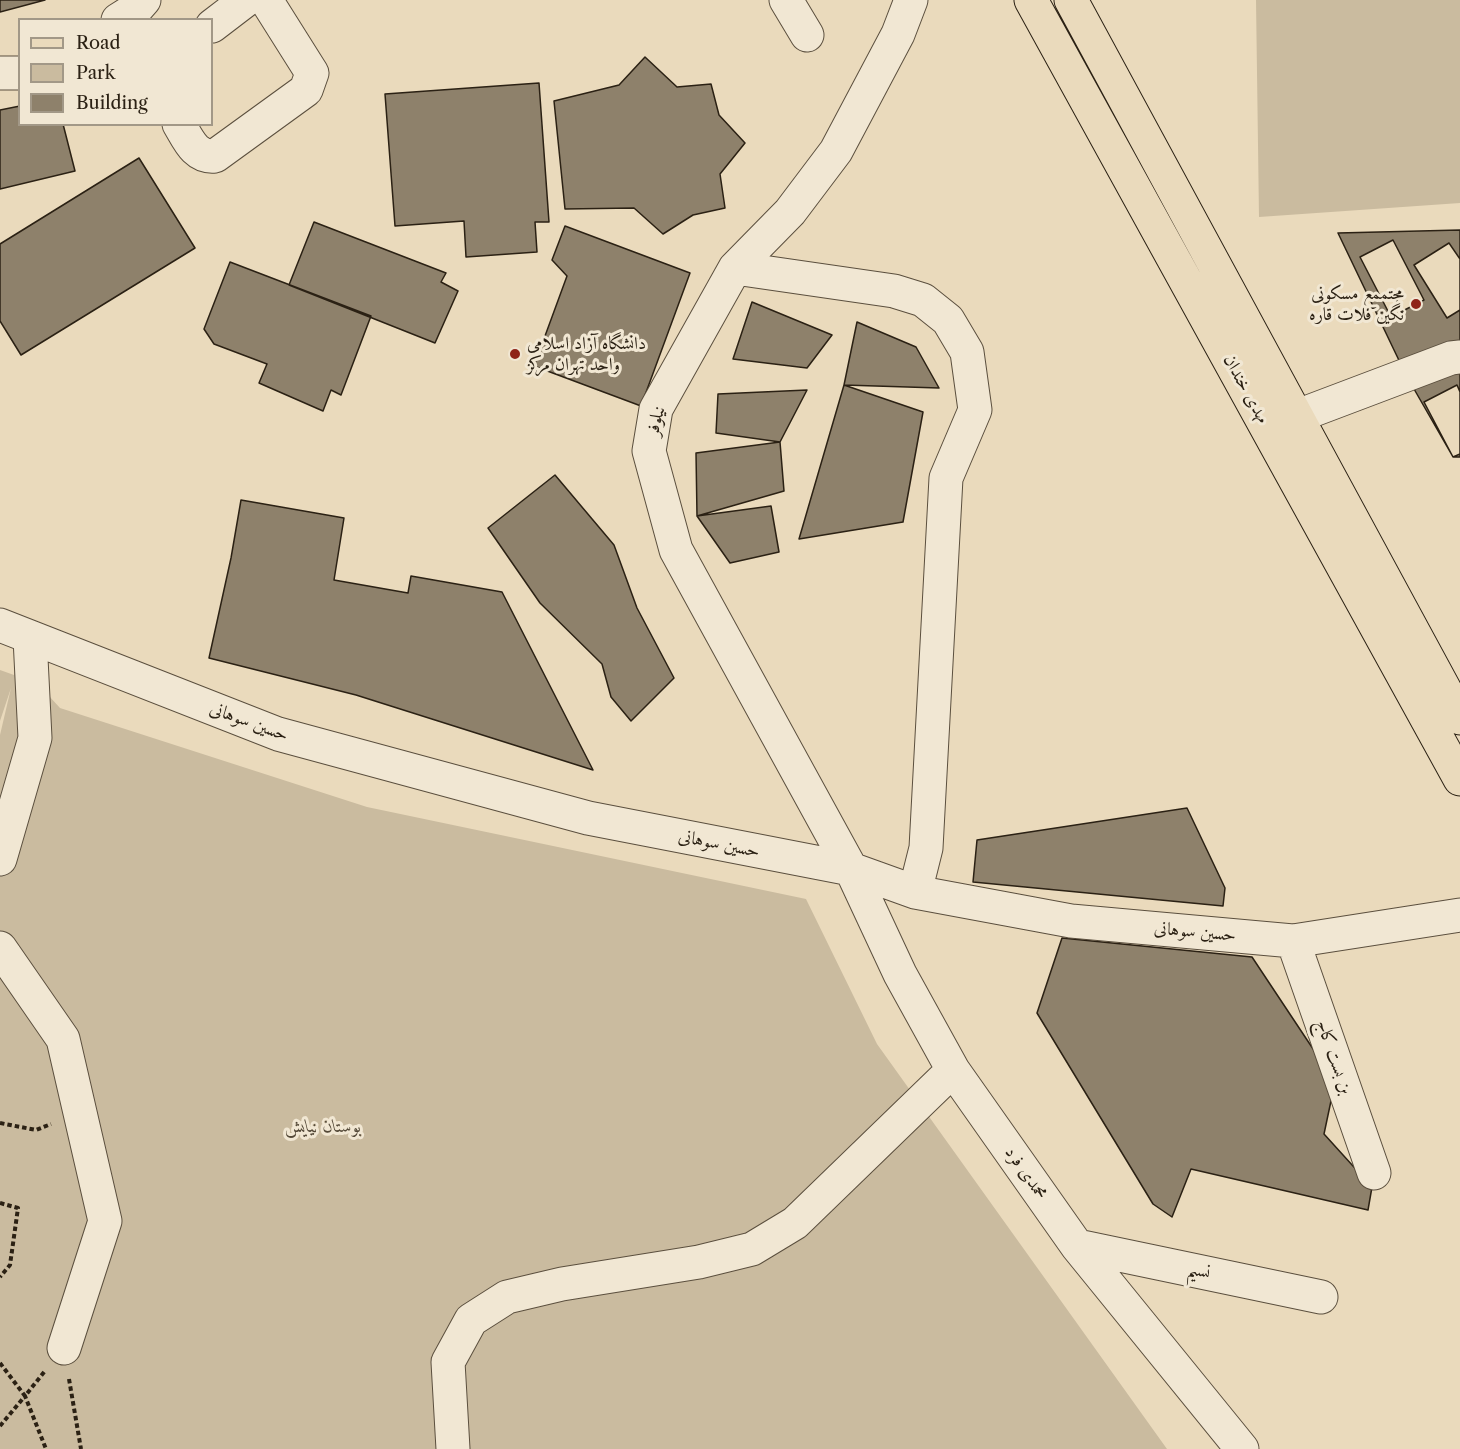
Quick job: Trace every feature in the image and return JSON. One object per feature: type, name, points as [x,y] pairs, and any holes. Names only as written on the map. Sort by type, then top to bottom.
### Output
[{"type":"main road","name":"مهدی خندان","points":[[1031,0],[1460,778]]},
{"type":"main road","name":"مهدی خندان","points":[[1071,0],[1460,718]]},
{"type":"street","points":[[121,18],[144,0]]},
{"type":"street","points":[[213,25],[246,0]]},
{"type":"street","points":[[180,126],[196,151],[208,157],[215,156],[306,90],[312,73],[266,0]]},
{"type":"street","points":[[786,0],[807,35]]},
{"type":"street","name":"نیلوفر","points":[[851,869],[676,549],[649,451],[656,409],[735,268],[790,212],[836,151],[898,33],[911,0]]},
{"type":"street","points":[[0,73],[18,73]]},
{"type":"street","points":[[735,268],[894,291],[924,300],[948,320],[967,352],[975,410],[946,478],[926,848],[915,892]]},
{"type":"street","points":[[1295,417],[1451,358],[1460,357]]},
{"type":"street","name":"حسین سوهانی","points":[[0,625],[278,734],[588,818],[851,869],[915,892],[1071,921],[1293,941],[1460,915]]},
{"type":"street","points":[[0,860],[35,738],[30,638]]},
{"type":"street","name":"محمدی فرد","points":[[851,869],[900,974],[953,1070],[1077,1246],[1242,1449]]},
{"type":"street","name":"بن بست کاج","points":[[1293,941],[1374,1173]]},
{"type":"street","points":[[0,948],[63,1039],[105,1221],[64,1348]]},
{"type":"street","points":[[453,1449],[448,1362],[471,1320],[507,1297],[562,1284],[699,1262],[752,1249],[795,1223],[953,1070]]},
{"type":"street","name":"نسیم","points":[[1077,1246],[1321,1297]]},
{"type":"path","points":[[0,1123],[36,1130],[80,1113]]},
{"type":"path","points":[[0,1203],[18,1208],[10,1265],[0,1277]]},
{"type":"path","points":[[0,1426],[64,1348]]},
{"type":"path","points":[[64,1348],[81,1449]]},
{"type":"path","points":[[0,1363],[25,1396],[46,1449]]},
{"type":"green space","points":[[1256,0],[1460,0],[1460,203],[1259,217]]},
{"type":"green space","name":"بوستان نیایش","points":[[17,661],[60,708],[367,807],[806,899],[877,1044],[1167,1449],[0,1449],[0,735],[11,688],[0,721],[0,670],[14,675]]},
{"type":"building","points":[[0,0],[45,0],[0,12]]},
{"type":"building","points":[[645,57],[677,87],[711,84],[719,115],[745,143],[720,174],[725,208],[693,215],[663,234],[634,208],[565,209],[554,101],[619,85]]},
{"type":"building","points":[[539,83],[549,222],[535,222],[537,252],[466,257],[464,221],[395,226],[385,94]]},
{"type":"building","points":[[18,106],[18,126],[64,126],[75,171],[0,189],[0,110]]},
{"type":"building","points":[[139,158],[195,248],[21,355],[0,321],[0,244]]},
{"type":"building","points":[[314,222],[446,273],[441,282],[458,291],[435,343],[289,285]]},
{"type":"building","points":[[565,226],[690,273],[641,406],[534,366],[567,276],[552,260]]},
{"type":"building","name":"مجتممع مسکونی نگین فلات قاره","points":[[1460,230],[1460,457],[1453,457],[1406,375],[1338,233]]},
{"type":"building","points":[[1393,240],[1424,300],[1391,317],[1360,257]]},
{"type":"building","points":[[1449,243],[1460,259],[1460,310],[1447,318],[1414,265]]},
{"type":"building","points":[[230,262],[371,316],[341,395],[331,390],[323,411],[259,383],[267,364],[214,344],[204,329]]},
{"type":"building","points":[[752,302],[832,335],[807,368],[733,359]]},
{"type":"building","points":[[857,322],[916,347],[939,388],[844,385]]},
{"type":"building","points":[[844,385],[923,412],[903,522],[799,539]]},
{"type":"building","points":[[1457,385],[1460,392],[1460,454],[1453,457],[1424,402]]},
{"type":"building","points":[[807,390],[780,442],[716,433],[718,394]]},
{"type":"building","points":[[780,442],[784,491],[697,516],[696,453]]},
{"type":"building","points":[[555,475],[614,545],[637,608],[674,678],[631,721],[611,697],[602,664],[540,603],[488,528]]},
{"type":"building","points":[[241,500],[344,518],[334,580],[408,593],[411,576],[502,592],[593,770],[356,695],[209,658]]},
{"type":"building","points":[[771,506],[779,552],[730,563],[697,516]]},
{"type":"building","points":[[1187,808],[1225,888],[1223,906],[973,882],[977,840]]},
{"type":"building","points":[[1062,938],[1252,957],[1335,1082],[1324,1134],[1372,1187],[1368,1210],[1191,1169],[1172,1217],[1153,1204],[1037,1013]]},
{"type":"place","name":"مجتممع مسکونی نگین فلات قاره","points":[[1416,304]]},
{"type":"place","name":"دانشگاه آزاد اسلامی واحد تهران مرکز","points":[[515,354]]}]
